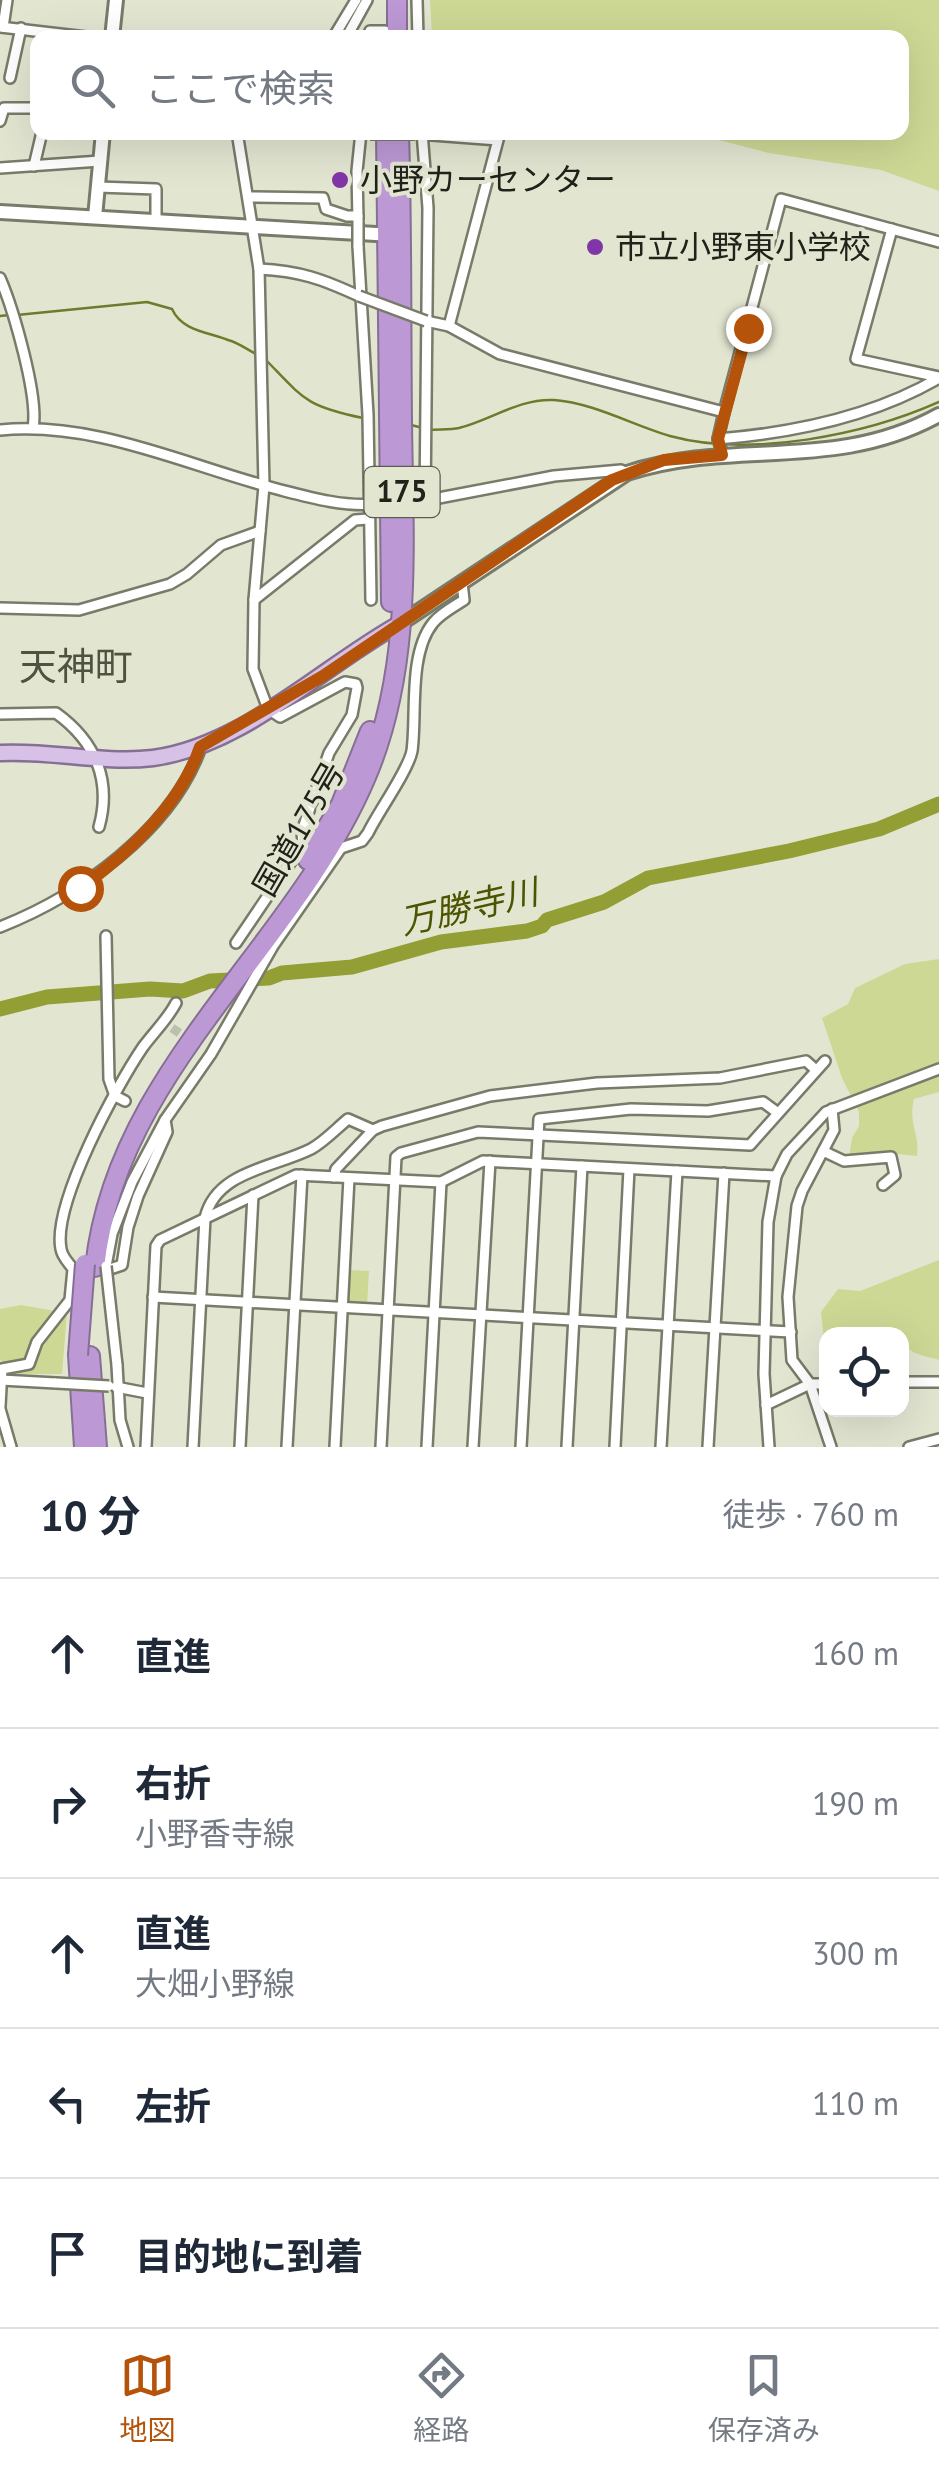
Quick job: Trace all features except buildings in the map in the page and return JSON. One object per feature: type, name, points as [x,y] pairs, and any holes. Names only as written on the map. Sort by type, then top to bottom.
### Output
[{"type":"highway","points":[[384,30],[386,0]]},
{"type":"highway","points":[[386,30],[396,0]]},
{"type":"highway","name":"国道175号","points":[[81,1447],[79,1398],[86,1361],[90,1267],[99,1194],[122,1135],[160,1063],[282,919],[368,774],[391,697],[396,626],[393,235],[387,140]]},
{"type":"highway","name":"国道175号","points":[[393,235],[413,140]]},
{"type":"highway","points":[[86,1361],[108,1447]]},
{"type":"highway","name":"国道175号","points":[[86,1361],[97,1447]]},
{"type":"main road","points":[[113,30],[116,0]]},
{"type":"main road","points":[[95,217],[102,140]]},
{"type":"main road","points":[[0,212],[393,235]]},
{"type":"main road","points":[[0,752],[95,759],[153,758],[200,747],[323,676],[626,473],[664,460],[812,452],[880,441],[939,415]]},
{"type":"street","points":[[8,0],[1,27],[35,30]]},
{"type":"street","points":[[338,30],[356,0]]},
{"type":"street","points":[[350,30],[367,0]]},
{"type":"street","points":[[417,0],[418,30]]},
{"type":"street","points":[[10,78],[21,28]]},
{"type":"street","points":[[0,120],[4,108],[30,108]]},
{"type":"street","points":[[34,166],[40,140]]},
{"type":"street","points":[[236,943],[303,844],[302,831],[329,752],[352,715],[358,688],[345,682],[286,716],[276,715],[268,708],[253,669],[254,600],[264,486],[259,269],[238,140]]},
{"type":"street","points":[[360,140],[358,246],[372,504],[368,519],[371,600]]},
{"type":"street","points":[[415,140],[428,208],[419,502]]},
{"type":"street","points":[[449,326],[498,140]]},
{"type":"street","points":[[0,168],[100,161]]},
{"type":"street","points":[[98,187],[156,188],[156,222]]},
{"type":"street","points":[[248,197],[323,198],[326,209],[358,219]]},
{"type":"street","points":[[722,455],[718,439],[724,412],[781,200],[939,242]]},
{"type":"street","points":[[892,229],[856,359],[939,378]]},
{"type":"street","points":[[259,269],[298,271],[426,321],[449,326],[500,354],[724,412]]},
{"type":"street","points":[[0,278],[25,366],[35,417],[33,428]]},
{"type":"street","points":[[718,439],[799,428],[874,407],[939,378]]},
{"type":"street","points":[[0,430],[33,428],[102,437],[312,498],[372,504],[419,502],[554,476],[608,470],[626,473]]},
{"type":"street","points":[[254,600],[355,520],[368,519]]},
{"type":"street","points":[[0,608],[79,610],[170,584],[221,545],[260,532]]},
{"type":"street","points":[[11,1447],[0,1407],[2,1368],[29,1364],[37,1342],[90,1267],[106,1253],[159,1118],[212,1054],[273,946],[341,848],[362,841],[368,833],[412,752],[414,690],[421,654],[434,621],[464,600],[462,584]]},
{"type":"street","points":[[0,714],[56,713],[88,744],[96,754],[104,798],[98,827]]},
{"type":"street","points":[[0,927],[99,875],[134,843],[171,800],[192,773],[200,747]]},
{"type":"street","points":[[106,936],[109,1079],[120,1098]]},
{"type":"street","points":[[159,1118],[167,1132],[128,1227],[122,1265],[102,1272],[61,1254],[65,1216],[85,1151],[120,1098],[146,1042],[169,1026],[176,1003]]},
{"type":"street","points":[[198,1046],[212,1054]]},
{"type":"street","points":[[381,1447],[396,1157],[400,1152],[478,1132],[750,1144],[824,1061]]},
{"type":"street","points":[[334,1177],[336,1169],[373,1130],[509,1093],[597,1082],[720,1078],[806,1062],[816,1070]]},
{"type":"street","points":[[768,1447],[768,1222],[776,1176],[804,1133],[832,1110],[939,1069]]},
{"type":"street","points":[[521,1447],[539,1119],[632,1108],[708,1111],[762,1102],[778,1114]]},
{"type":"street","points":[[831,1447],[810,1384],[792,1360],[788,1297],[797,1206],[834,1130],[832,1110]]},
{"type":"street","points":[[193,1447],[205,1218],[210,1200],[234,1179],[314,1148],[348,1119],[373,1130]]},
{"type":"street","points":[[822,1150],[844,1161],[891,1158],[895,1175],[882,1185]]},
{"type":"street","points":[[146,1447],[156,1246],[160,1240],[253,1195],[302,1175],[441,1182],[483,1161],[776,1176]]},
{"type":"street","points":[[474,1447],[490,1161]]},
{"type":"street","points":[[567,1447],[582,1166]]},
{"type":"street","points":[[615,1447],[630,1169]]},
{"type":"street","points":[[661,1447],[677,1171]]},
{"type":"street","points":[[708,1447],[724,1174]]},
{"type":"street","points":[[287,1447],[302,1175]]},
{"type":"street","points":[[335,1447],[349,1178]]},
{"type":"street","points":[[427,1447],[441,1182]]},
{"type":"street","points":[[240,1447],[253,1195]]},
{"type":"street","points":[[90,1267],[116,1365],[114,1387],[128,1447]]},
{"type":"street","points":[[152,1297],[790,1332]]},
{"type":"street","points":[[0,1380],[147,1392]]},
{"type":"street","points":[[909,1382],[939,1382]]},
{"type":"street","points":[[766,1405],[810,1384],[819,1384]]},
{"type":"street","points":[[911,1447],[939,1438]]},
{"type":"green space","points":[[430,0],[939,0],[939,191],[881,170],[769,153],[719,140],[909,140],[909,30],[432,30]]},
{"type":"green space","points":[[939,959],[939,1092],[914,1099],[917,1156],[849,1158],[859,1112],[842,1078],[822,1018],[848,1004],[855,988],[905,964]]},
{"type":"green space","points":[[939,1260],[939,1360],[909,1350],[909,1327],[823,1327],[821,1312],[838,1289],[860,1291]]},
{"type":"green space","points":[[349,1270],[369,1271],[367,1306],[347,1305]]},
{"type":"green space","points":[[21,1305],[67,1313],[62,1374],[19,1374],[0,1360],[0,1309]]},
{"type":"waterway","points":[[17,315],[147,302],[172,309],[189,326],[258,355]]},
{"type":"waterway","points":[[0,316],[9,315]]},
{"type":"waterway","points":[[265,359],[307,399],[363,418]]},
{"type":"waterway","points":[[429,430],[459,428],[517,406],[554,400],[598,410],[670,436],[735,445],[771,444],[842,433],[939,402]]},
{"type":"waterway","points":[[411,425],[419,427]]},
{"type":"waterway","name":"万勝寺川","points":[[0,1009],[47,997],[150,989],[183,991],[210,981],[352,967],[441,942],[527,931],[547,920],[604,902],[648,878],[879,829],[939,804]]},
{"type":"tunnel","points":[[172,1028],[191,1041]]},
{"type":"place","name":"小野カーセンター","points":[[340,180]]},
{"type":"place","name":"市立小野東小学校","points":[[595,247]]},
{"type":"district","name":"天神町","points":[[76,667]]},
{"type":"route","points":[[80,888],[134,843],[171,800],[192,773],[200,747],[323,676],[612,480],[664,460],[722,455],[718,439],[748,328]]}]
